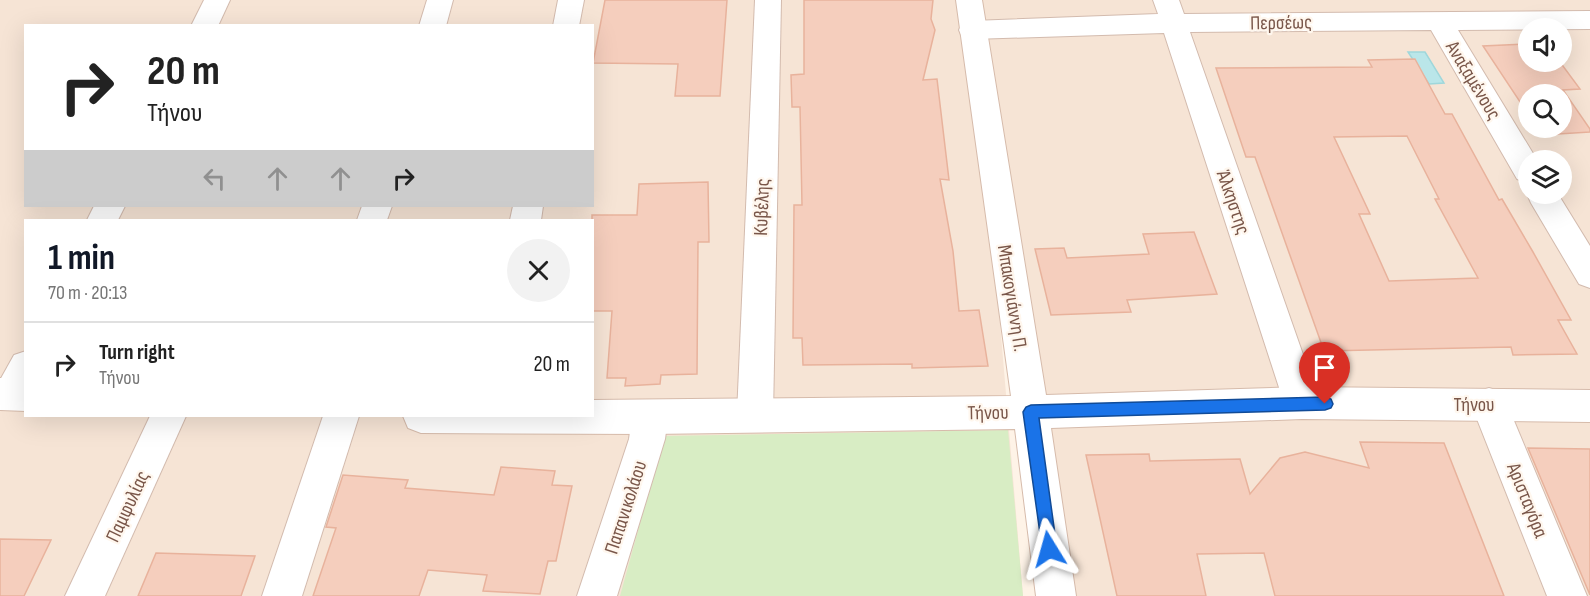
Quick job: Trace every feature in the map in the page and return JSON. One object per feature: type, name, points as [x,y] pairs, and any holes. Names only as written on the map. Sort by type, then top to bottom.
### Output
[{"type":"street","points":[[205,24],[217,0]]},
{"type":"street","points":[[433,24],[440,0]]},
{"type":"street","points":[[566,24],[571,0]]},
{"type":"street","name":"Κυβέλης","points":[[755,415],[768,0]]},
{"type":"street","name":"Περσέως","points":[[970,15],[1169,11],[1438,20],[1590,20]]},
{"type":"street","name":"Άλκηστης","points":[[1169,11],[1302,404]]},
{"type":"street","name":"Μπακογιάννη Π.","points":[[970,15],[1031,412],[1056,596]]},
{"type":"street","name":"Αναξαμένους","points":[[1438,20],[1518,154]]},
{"type":"street","points":[[1548,204],[1590,274]]},
{"type":"street","name":"Τήνου","points":[[594,417],[1031,412],[1302,404],[1590,406]]},
{"type":"street","name":"Αρισταγόρα","points":[[1489,404],[1567,596]]},
{"type":"street","name":"Παμφυλίας","points":[[86,596],[168,417]]},
{"type":"street","points":[[282,596],[341,417]]},
{"type":"street","name":"Παπανικολάου","points":[[597,596],[647,439],[650,417]]},
{"type":"shaded area","points":[[0,0],[957,0],[999,311],[1023,596],[0,596]]},
{"type":"shaded area","points":[[979,0],[1590,0],[1590,596],[1058,596]]},
{"type":"green space","points":[[1008,430],[1023,596],[620,596],[664,436]]},
{"type":"water","points":[[1408,52],[1425,52],[1444,83],[1429,84]]},
{"type":"building","points":[[605,0],[727,0],[720,96],[675,96],[678,64],[594,63]]},
{"type":"building","points":[[804,0],[933,0],[931,19],[935,30],[923,80],[937,79],[949,180],[940,179],[953,251],[959,311],[979,310],[988,366],[912,368],[912,364],[803,365],[802,338],[793,338],[794,205],[802,205],[800,107],[792,107],[791,75],[804,74]]},
{"type":"building","points":[[1518,44],[1518,72],[1567,72],[1580,89],[1572,89],[1572,84],[1518,84],[1518,99],[1483,46]]},
{"type":"building","points":[[1415,59],[1445,114],[1452,114],[1499,200],[1502,199],[1571,320],[1558,320],[1577,354],[1513,355],[1511,347],[1324,351],[1255,157],[1246,157],[1216,68],[1372,67],[1368,60]],"holes":[[[1407,136],[1439,199],[1435,199],[1478,278],[1389,281],[1359,214],[1370,214],[1334,137]]]},
{"type":"building","points":[[1572,103],[1590,129],[1590,132],[1572,133]]},
{"type":"building","points":[[708,182],[709,242],[698,242],[697,374],[661,375],[660,384],[625,386],[626,378],[607,378],[612,311],[594,311],[594,219],[592,215],[637,215],[639,184]]},
{"type":"building","points":[[1194,232],[1217,294],[1127,300],[1131,312],[1051,315],[1035,249],[1064,248],[1067,258],[1149,254],[1143,234]]},
{"type":"building","points":[[1360,442],[1444,443],[1504,596],[1275,596],[1264,553],[1197,554],[1206,596],[1117,596],[1086,455],[1149,454],[1150,461],[1240,459],[1250,494],[1280,458],[1305,452],[1369,468]]},
{"type":"building","points":[[1528,448],[1590,449],[1590,595]]},
{"type":"building","points":[[501,467],[555,471],[552,485],[572,486],[556,561],[548,561],[540,594],[483,591],[487,575],[428,570],[419,596],[313,596],[336,528],[326,527],[343,475],[408,480],[405,488],[494,495]]},
{"type":"building","points":[[0,539],[51,540],[24,596],[0,596]]},
{"type":"building","points":[[156,553],[255,556],[241,596],[138,596]]},
{"type":"route","points":[[1049,549],[1031,412],[1325,404]]}]
